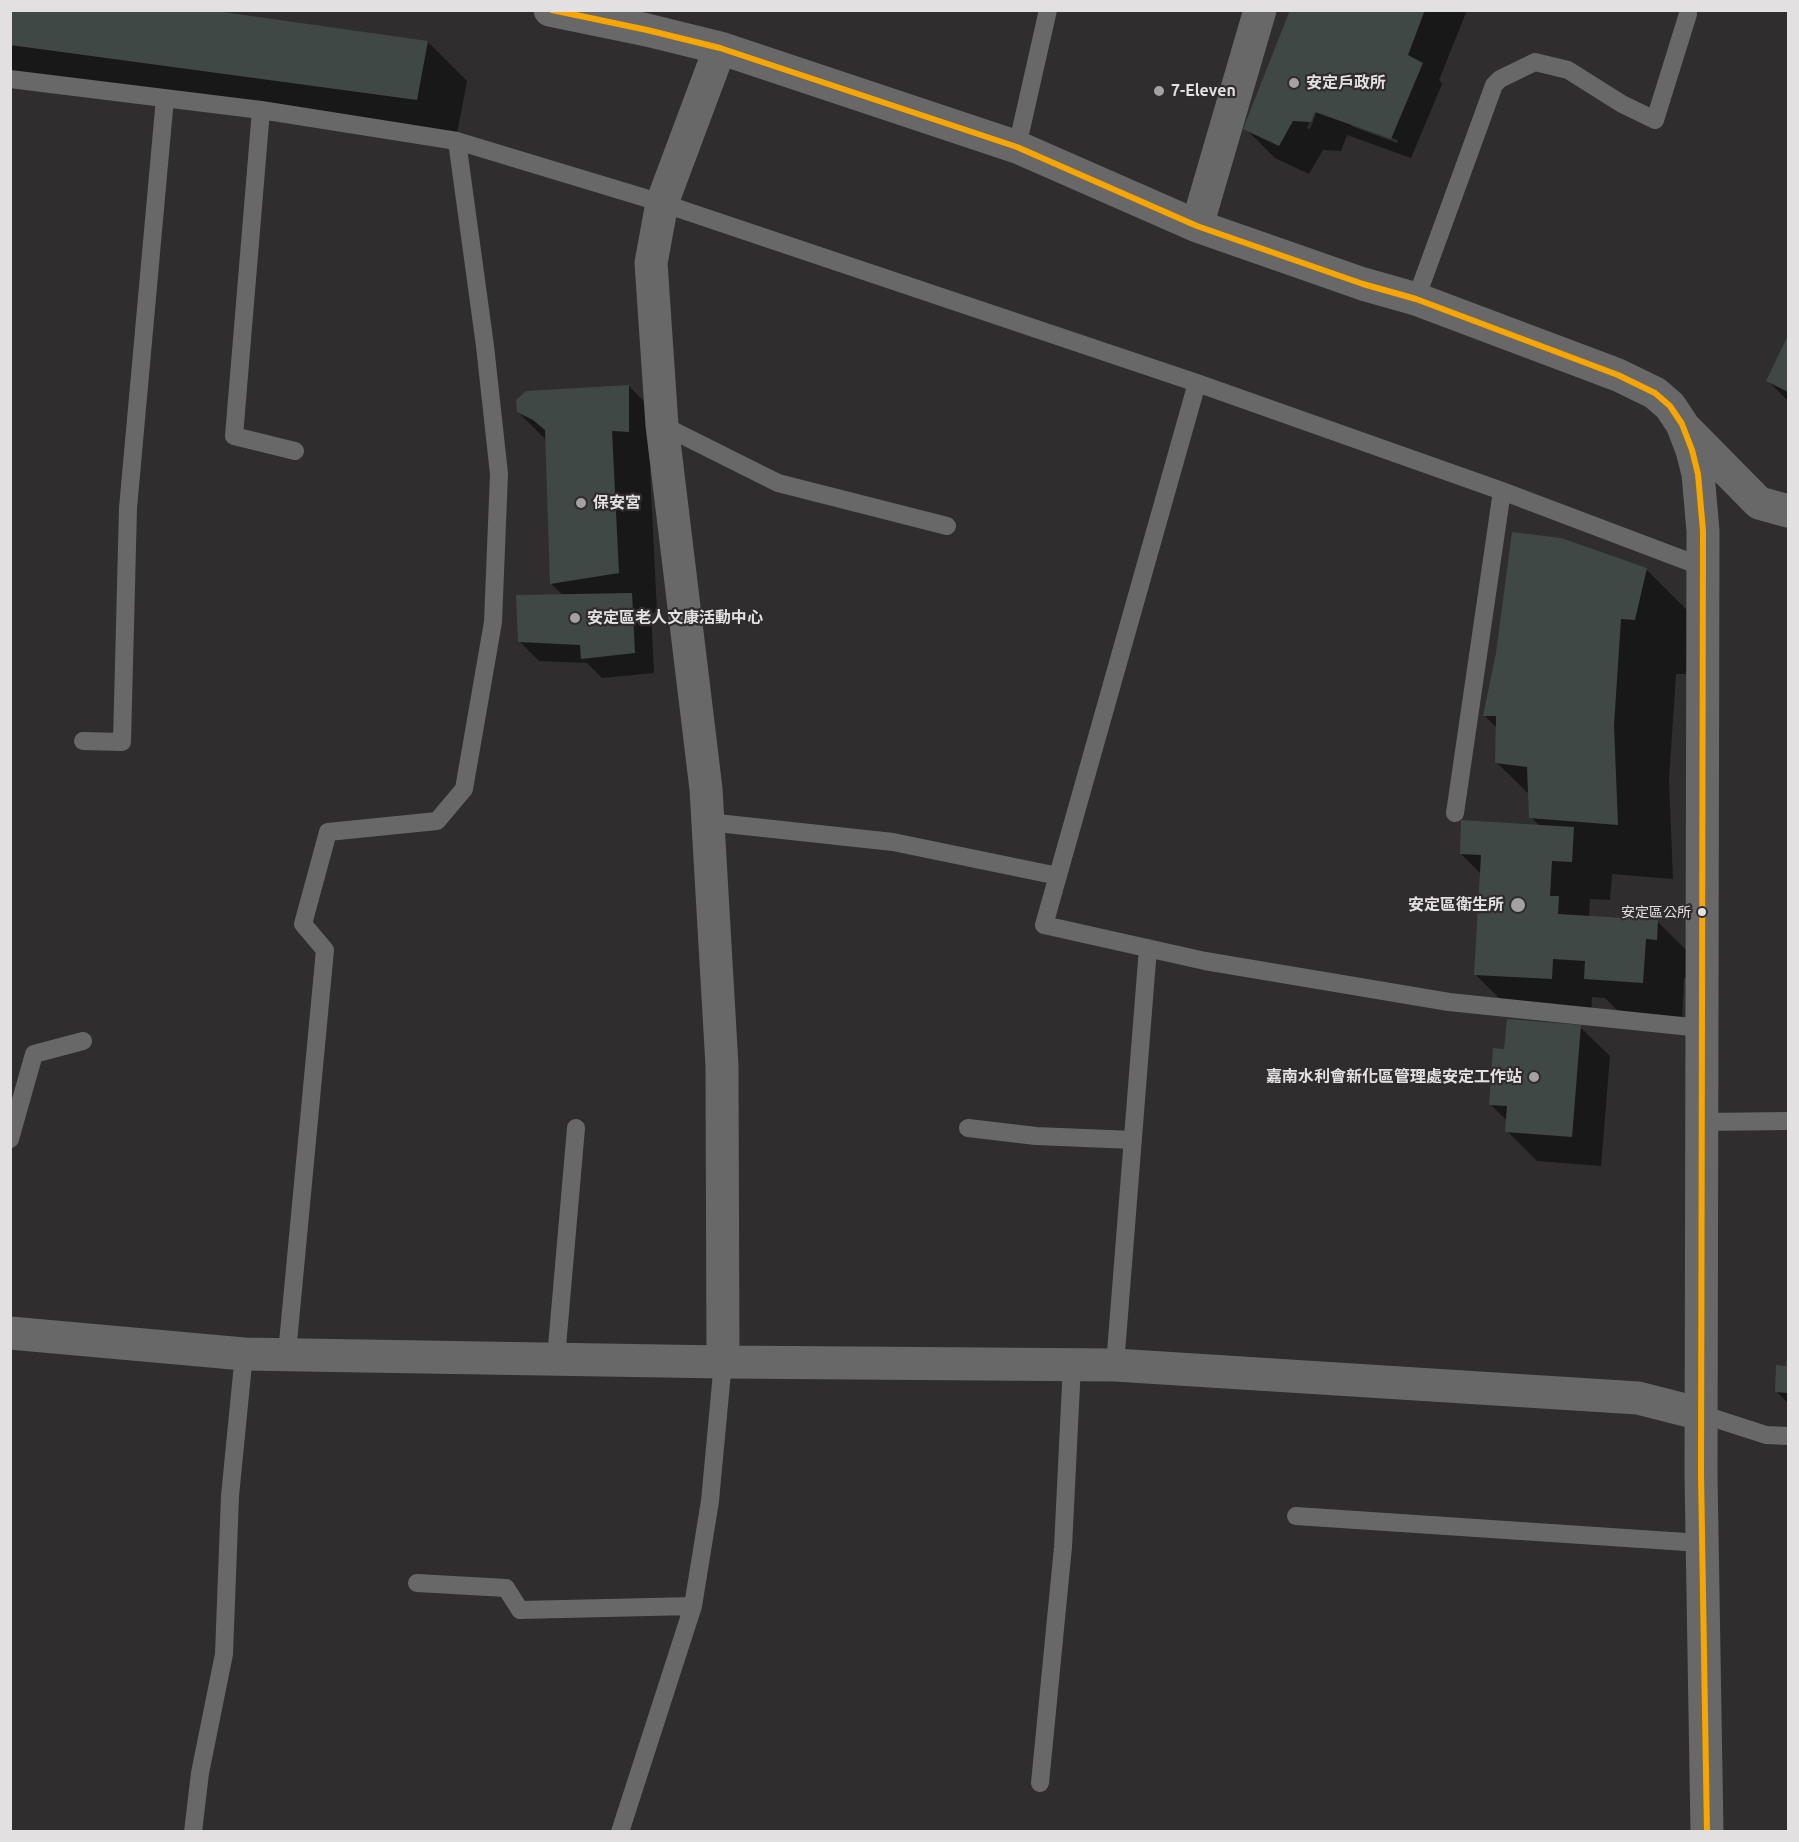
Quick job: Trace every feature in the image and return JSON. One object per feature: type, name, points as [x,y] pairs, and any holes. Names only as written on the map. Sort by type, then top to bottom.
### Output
[{"type":"street","points":[[1197,226],[1260,10]]},
{"type":"street","points":[[552,11],[648,20],[720,48],[1017,147],[1197,226],[1364,284],[1416,299],[1637,384],[1655,393],[1670,406],[1682,424],[1759,503],[1788,511]]},
{"type":"street","points":[[720,48],[662,203],[651,263],[662,426],[706,789],[722,1066],[723,1362]]},
{"type":"street","points":[[1682,424],[1698,474],[1703,531],[1701,1543],[1707,1832]]},
{"type":"street","points":[[10,1333],[244,1354],[723,1362],[1115,1365],[1638,1398],[1701,1414]]},
{"type":"lane","points":[[1017,147],[1048,10]]},
{"type":"lane","points":[[1416,299],[1494,85],[1500,79],[1535,62],[1568,70],[1622,104],[1655,120],[1688,14]]},
{"type":"lane","points":[[10,79],[261,110],[457,141],[662,203],[1197,383],[1502,491],[1703,567]]},
{"type":"lane","points":[[83,741],[122,742],[128,508],[165,98]]},
{"type":"lane","points":[[261,110],[234,436],[295,451]]},
{"type":"lane","points":[[287,1353],[325,950],[303,924],[328,832],[437,821],[464,789],[493,622],[499,474],[485,346],[457,141]]},
{"type":"lane","points":[[1197,383],[1044,925],[1205,961],[1449,1002],[1701,1028]]},
{"type":"lane","points":[[662,426],[778,483],[947,526]]},
{"type":"lane","points":[[1455,813],[1502,491]]},
{"type":"lane","points":[[708,822],[893,842],[1059,876]]},
{"type":"lane","points":[[1115,1365],[1148,948]]},
{"type":"lane","points":[[10,1139],[34,1054],[83,1041]]},
{"type":"lane","points":[[1702,1122],[1788,1121]]},
{"type":"lane","points":[[556,1358],[576,1128]]},
{"type":"lane","points":[[968,1128],[1036,1136],[1133,1140]]},
{"type":"lane","points":[[193,1832],[200,1773],[224,1654],[230,1496],[244,1354]]},
{"type":"lane","points":[[620,1832],[693,1606],[711,1501],[723,1362]]},
{"type":"lane","points":[[1040,1783],[1063,1547],[1072,1365]]},
{"type":"lane","points":[[1701,1414],[1766,1435],[1788,1436]]},
{"type":"lane","points":[[1296,1516],[1701,1543]]},
{"type":"lane","points":[[417,1583],[506,1588],[520,1610],[693,1606]]},
{"type":"building","points":[[10,10],[209,10],[428,41],[417,100],[10,45]]},
{"type":"building","points":[[1290,10],[1425,10],[1408,55],[1423,63],[1391,139],[1315,112],[1311,122],[1293,121],[1279,146],[1243,129]]},
{"type":"building","points":[[1788,335],[1788,392],[1766,381]]},
{"type":"building","name":"保安宮","points":[[629,385],[629,432],[612,431],[619,573],[550,584],[545,430],[533,420],[517,412],[516,400],[526,391]]},
{"type":"building","points":[[1512,532],[1561,538],[1647,568],[1635,620],[1621,619],[1614,725],[1618,825],[1529,818],[1527,767],[1495,763],[1496,716],[1483,716],[1496,653]]},
{"type":"building","name":"安定區老人文康活動中心","points":[[632,593],[635,653],[581,659],[580,645],[518,642],[516,595]]},
{"type":"building","name":"安定區衛生所","points":[[1461,820],[1574,827],[1572,862],[1552,861],[1550,896],[1559,896],[1558,914],[1658,920],[1657,940],[1646,939],[1643,983],[1584,979],[1585,961],[1553,959],[1552,979],[1474,975],[1481,855],[1460,854]]},
{"type":"building","name":"嘉南水利會新化區管理處安定工作站","points":[[1507,1019],[1581,1025],[1572,1137],[1505,1132],[1507,1106],[1489,1105],[1493,1048],[1504,1049]]},
{"type":"building","points":[[1787,1356],[1788,1393],[1775,1392],[1776,1365],[1786,1366]]},
{"type":"transit line","points":[[552,10],[720,48],[1017,147],[1197,226],[1363,284],[1416,299],[1618,375],[1655,393],[1670,406],[1682,424],[1698,474],[1703,531],[1701,1474],[1707,1832]]},
{"type":"place","name":"安定戶政所","points":[[1294,83]]},
{"type":"place","name":"7-Eleven","points":[[1159,91]]},
{"type":"place","name":"保安宮","points":[[581,503]]},
{"type":"place","name":"安定區老人文康活動中心","points":[[575,618]]},
{"type":"place","name":"安定區衛生所","points":[[1518,905]]},
{"type":"place","name":"安定區公所","points":[[1702,912]]},
{"type":"place","name":"嘉南水利會新化區管理處安定工作站","points":[[1534,1077]]}]
